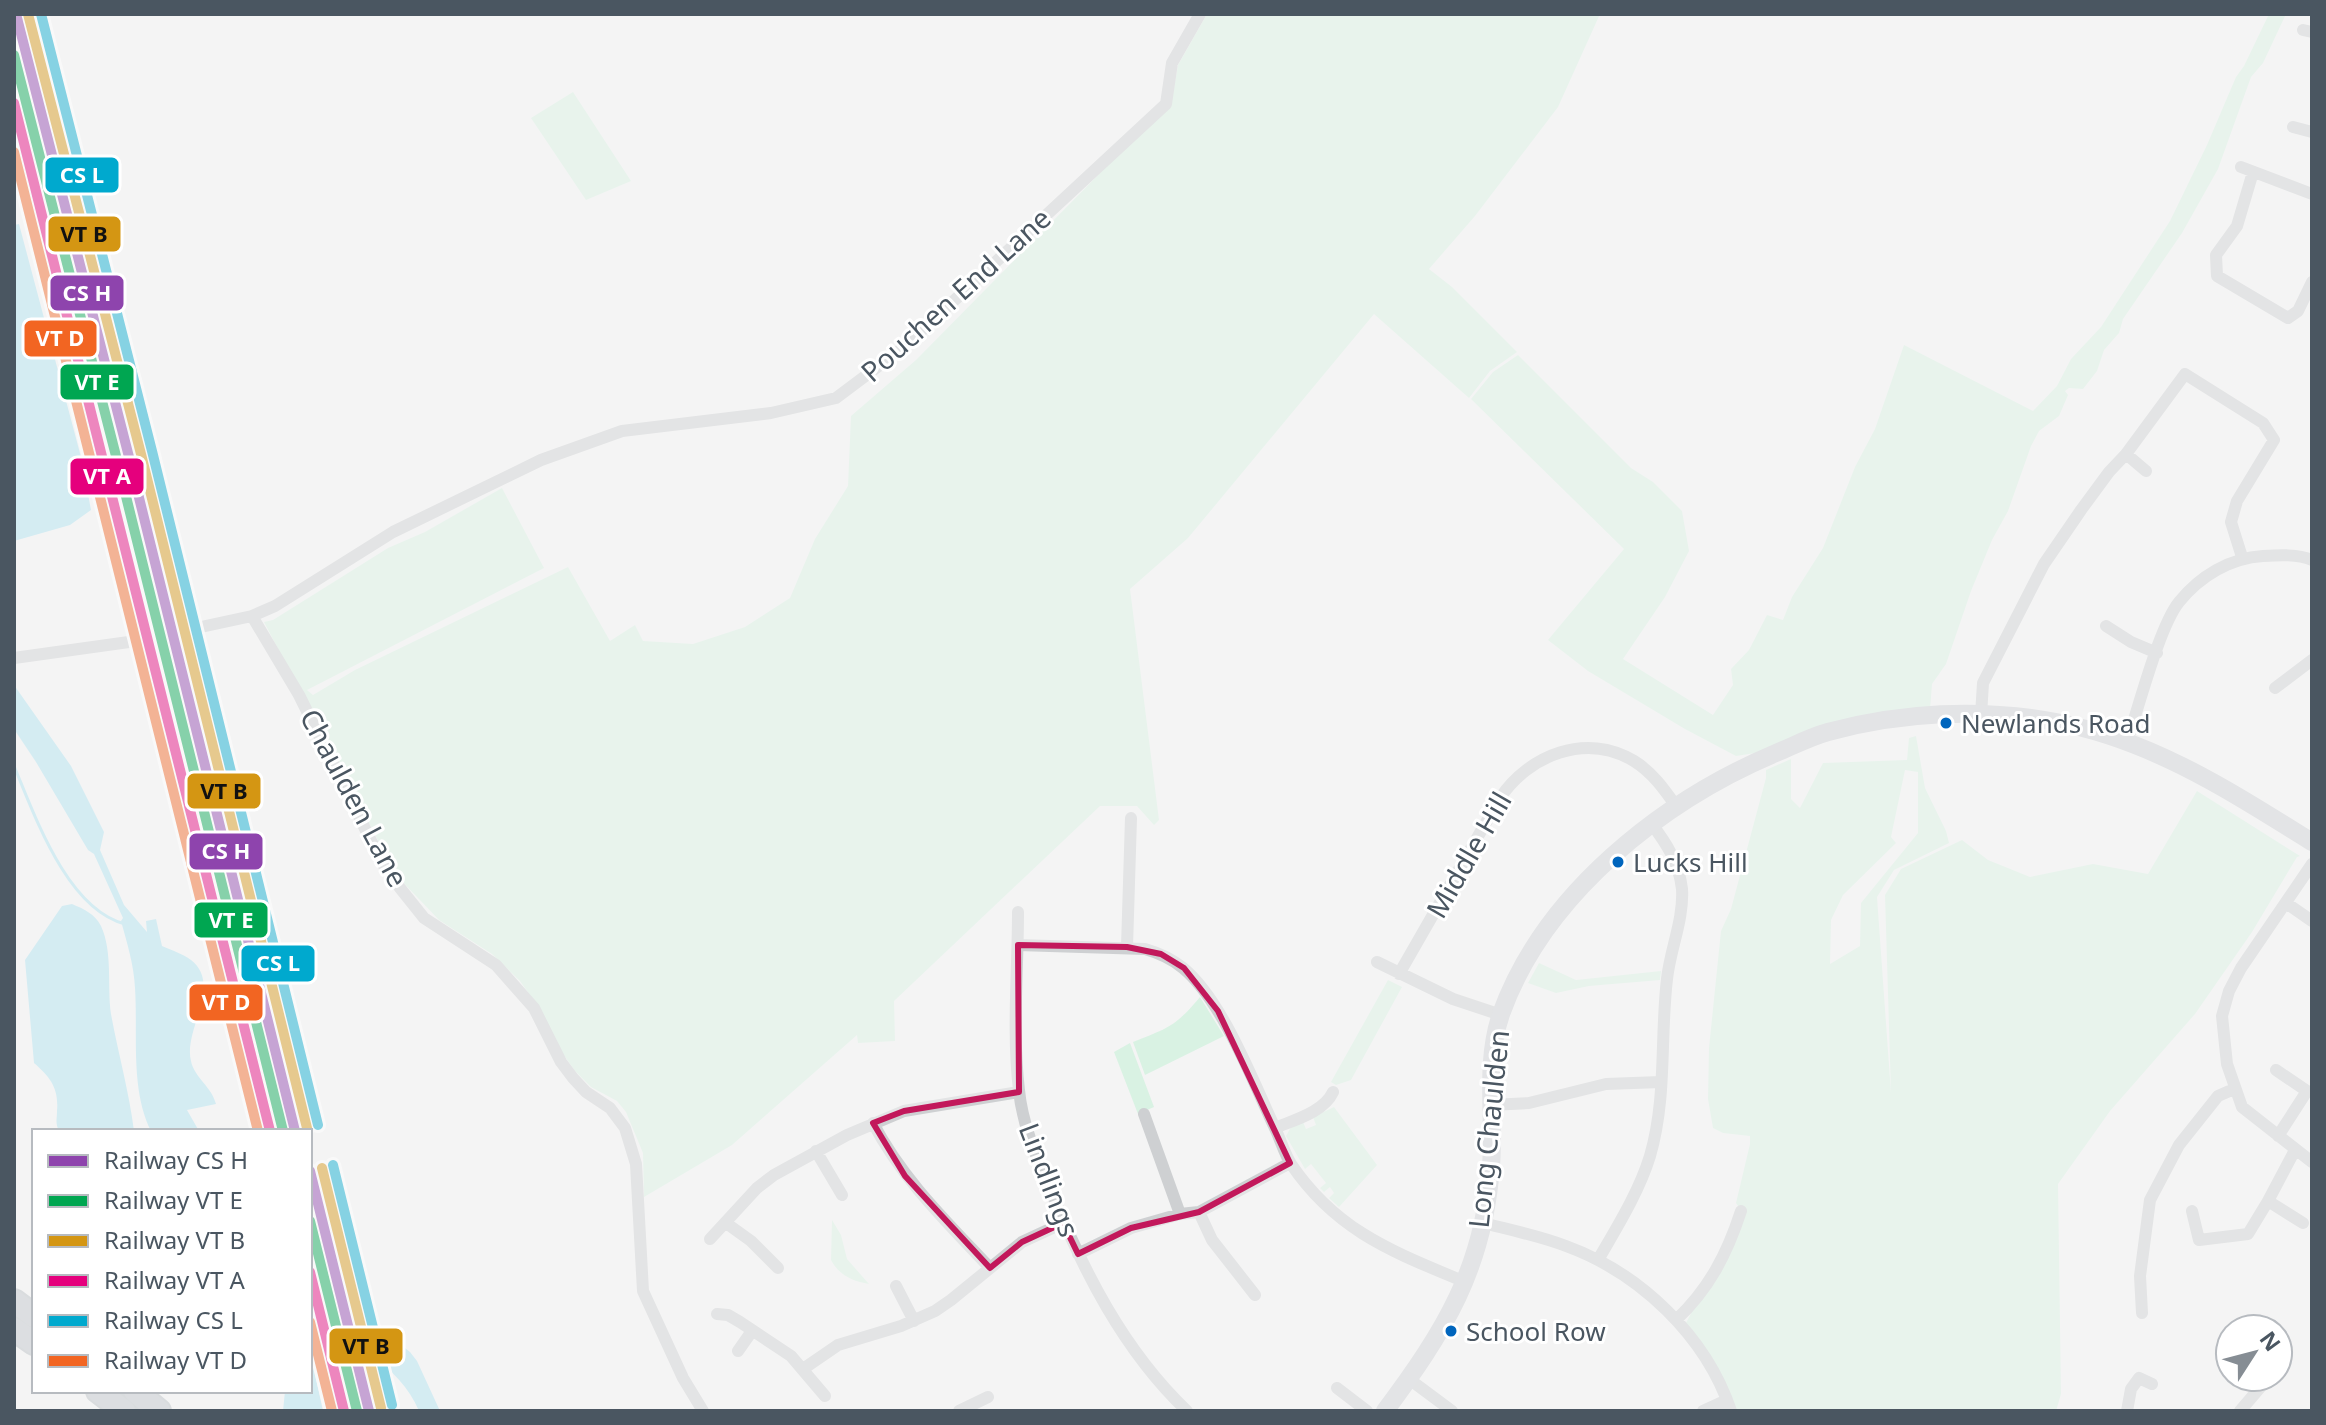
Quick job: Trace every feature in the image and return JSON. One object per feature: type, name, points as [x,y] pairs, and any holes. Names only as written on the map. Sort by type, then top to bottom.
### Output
[{"type":"highway","points":[[14,1301],[32,1314]]},
{"type":"highway","points":[[14,1329],[32,1342]]},
{"type":"highway","points":[[101,1393],[124,1411]]},
{"type":"highway","points":[[137,1393],[159,1411]]},
{"type":"street","name":"Pouchen End Lane","points":[[14,658],[136,641],[252,616],[275,606],[393,532],[541,460],[622,431],[771,413],[836,398],[904,347],[1166,104],[1172,63],[1200,14]]},
{"type":"street","points":[[14,124],[136,641]]},
{"type":"street","points":[[2293,127],[2312,132]]},
{"type":"street","points":[[2312,194],[2247,170],[2237,226],[2216,255],[2217,276],[2288,318],[2298,311],[2312,282]]},
{"type":"street","points":[[1981,715],[1983,683],[2044,564],[2109,472],[2126,454],[2185,374],[2263,423],[2274,440],[2237,501],[2231,522],[2242,557]]},
{"type":"street","points":[[2126,454],[2146,471]]},
{"type":"street","points":[[2127,741],[2177,604],[2196,585],[2216,570],[2242,557],[2301,556],[2312,560]]},
{"type":"street","name":"Chaulden Lane","points":[[252,616],[299,695],[382,863],[400,888],[424,918],[496,965],[534,1008],[561,1062],[573,1078],[586,1092],[610,1108],[625,1128],[636,1164],[643,1291],[683,1378],[703,1411]]},
{"type":"street","points":[[2106,626],[2131,642],[2157,653]]},
{"type":"street","points":[[2275,688],[2312,660]]},
{"type":"street","name":"Long Chaulden","points":[[1385,1411],[1442,1331],[1465,1282],[1483,1223],[1492,1164],[1493,1051],[1501,1015],[1515,979],[1548,928],[1581,889],[1651,823],[1676,806],[1750,764],[1824,733],[1906,717],[1981,715],[2056,722],[2127,741],[2208,777],[2312,842]]},
{"type":"street","name":"Middle Hill","points":[[1399,974],[1500,798],[1518,775],[1533,763],[1548,755],[1581,748],[1618,753],[1648,771],[1676,806]]},
{"type":"street","points":[[1127,947],[1131,818]]},
{"type":"street","points":[[1598,1260],[1649,1159],[1661,1106],[1664,1005],[1682,893],[1678,867],[1651,823]]},
{"type":"street","points":[[2312,864],[2241,968],[2229,991],[2222,1016],[2227,1064],[2242,1107],[2312,1162]]},
{"type":"street","points":[[2286,903],[2312,921]]},
{"type":"street","name":"Lindlings","points":[[1018,912],[1019,1092],[1035,1152],[1063,1223],[1121,1332],[1164,1388],[1187,1411]]},
{"type":"street","points":[[1018,945],[1127,947],[1161,954],[1184,968],[1218,1011],[1290,1163],[1334,1213],[1381,1246],[1465,1282]]},
{"type":"street","points":[[1377,962],[1453,999],[1501,1015]]},
{"type":"street","points":[[2276,1070],[2307,1091],[2278,1136]]},
{"type":"street","points":[[1491,1105],[1529,1103],[1606,1084],[1661,1082]]},
{"type":"street","points":[[2142,1313],[2140,1276],[2150,1200],[2179,1145],[2218,1096],[2234,1089]]},
{"type":"street","points":[[710,1239],[757,1188],[816,1151],[873,1123],[904,1111],[1019,1092]]},
{"type":"street","points":[[1275,1128],[1318,1108],[1333,1092]]},
{"type":"street","points":[[1144,1114],[1180,1214]]},
{"type":"street","points":[[873,1123],[905,1176],[990,1268]]},
{"type":"street","points":[[2192,1211],[2199,1240],[2248,1234],[2295,1150]]},
{"type":"street","points":[[816,1151],[842,1195]]},
{"type":"street","points":[[1078,1254],[1131,1228],[1180,1214],[1199,1212],[1290,1163]]},
{"type":"street","points":[[2268,1201],[2303,1223]]},
{"type":"street","points":[[1676,1320],[1708,1285],[1722,1262],[1741,1211]]},
{"type":"street","points":[[1199,1212],[1212,1240],[1255,1295]]},
{"type":"street","points":[[726,1223],[751,1241],[778,1268]]},
{"type":"street","points":[[803,1369],[838,1345],[914,1321],[951,1300],[1022,1242],[1063,1223]]},
{"type":"street","points":[[1483,1223],[1567,1246],[1598,1260],[1624,1276],[1676,1320],[1705,1359],[1729,1405],[1703,1411]]},
{"type":"street","points":[[896,1286],[914,1321]]},
{"type":"street","points":[[717,1314],[728,1315],[791,1356],[825,1396]]},
{"type":"street","points":[[738,1351],[752,1331]]},
{"type":"street","points":[[2127,1411],[2131,1389],[2139,1378],[2152,1384]]},
{"type":"street","points":[[1409,1379],[1452,1411]]},
{"type":"street","points":[[1337,1388],[1367,1411]]},
{"type":"street","points":[[2240,1411],[2255,1393]]},
{"type":"street","points":[[962,1410],[988,1397]]},
{"type":"highlighted area","points":[[1018,945],[1127,947],[1161,954],[1184,968],[1218,1011],[1290,1163],[1199,1212],[1131,1228],[1078,1254],[1063,1223],[1022,1242],[990,1268],[905,1176],[873,1123],[904,1111],[1019,1092]]},
{"type":"green space","points":[[1207,14],[1600,14],[1558,107],[1475,216],[1429,269],[1452,287],[1517,352],[1490,371],[1469,398],[1374,314],[1188,538],[1130,589],[1159,820],[1154,825],[1137,806],[1100,806],[894,1001],[895,1041],[858,1043],[857,1035],[732,1145],[644,1197],[643,1153],[626,1112],[617,1101],[591,1087],[575,1071],[520,981],[492,954],[439,920],[396,875],[264,622],[273,620],[388,548],[425,532],[502,488],[544,568],[307,690],[313,695],[355,670],[568,567],[610,641],[635,625],[643,641],[693,644],[745,627],[790,598],[815,539],[848,486],[851,416],[916,360],[1172,100],[1178,65]]},
{"type":"green space","points":[[2269,14],[2286,14],[2263,63],[2251,77],[2218,169],[2182,233],[2123,319],[2119,333],[2104,350],[2097,371],[2083,389],[2069,388],[2065,391],[2068,395],[2059,416],[2039,431],[2031,446],[2008,511],[1971,591],[1946,664],[1932,684],[1930,710],[1736,756],[1588,671],[1548,640],[1624,549],[1471,399],[1493,372],[1518,355],[1631,468],[1653,482],[1682,511],[1689,551],[1665,597],[1623,659],[1713,715],[1733,685],[1731,669],[1749,650],[1767,615],[1783,620],[1792,597],[1823,548],[1855,467],[1875,429],[1904,345],[2033,411],[2057,386],[2071,359],[2101,327],[2170,221],[2236,77]]},
{"type":"green space","points":[[573,92],[631,181],[586,200],[531,118]]},
{"type":"green space","points":[[1916,736],[1925,788],[1949,843],[1894,870],[1877,897],[1891,1093],[1885,895],[1901,869],[1962,840],[1988,860],[2030,877],[2093,864],[2148,874],[2197,791],[2300,856],[2195,1014],[2110,1111],[2058,1184],[2061,1394],[2056,1411],[1735,1411],[1686,1323],[1743,1213],[1736,1203],[1750,1144],[1750,1136],[1723,1133],[1713,1128],[1708,1099],[1709,1048],[1721,931],[1731,909],[1766,770],[1791,759],[1791,799],[1800,808],[1823,763],[1907,760],[1909,738]],"holes":[[[1905,770],[1918,772],[1918,833],[1861,903],[1860,946],[1830,964],[1831,920],[1843,895],[1896,843],[1891,837]]]},
{"type":"green space","points":[[1539,963],[1576,980],[1661,971],[1660,980],[1589,986],[1556,993],[1528,983]]},
{"type":"green space","points":[[1388,980],[1402,987],[1351,1080],[1336,1085],[1331,1082]]},
{"type":"green space","points":[[1200,997],[1224,1036],[1145,1075],[1133,1042],[1170,1026]]},
{"type":"green space","points":[[1130,1043],[1154,1107],[1138,1114],[1114,1052]]},
{"type":"green space","points":[[1334,1107],[1377,1165],[1339,1207],[1329,1198],[1334,1193],[1330,1187],[1324,1192],[1320,1188],[1326,1183],[1311,1164],[1305,1169],[1286,1136],[1291,1127],[1303,1122],[1306,1129],[1316,1125],[1313,1117]]},
{"type":"green space","points":[[832,1220],[841,1235],[847,1259],[869,1284],[847,1276],[831,1260]]},
{"type":"water","points":[[19,224],[81,457],[91,510],[70,525],[14,541],[14,225]]},
{"type":"water","points":[[14,685],[71,766],[104,832],[100,850],[124,905],[147,932],[146,921],[156,919],[162,946],[188,958],[200,970],[203,995],[192,1036],[191,1061],[216,1104],[187,1110],[198,1129],[150,1129],[140,1097],[134,979],[121,921],[123,918],[94,854],[88,850],[14,729]]},
{"type":"water","points":[[72,904],[85,910],[96,918],[105,936],[111,1014],[134,1129],[58,1129],[55,1089],[34,1063],[25,960],[62,906]]},
{"type":"water","points":[[312,1284],[332,1309],[369,1333],[391,1337],[410,1352],[440,1411],[419,1411],[399,1380],[372,1356],[312,1315]]},
{"type":"water","points":[[312,1360],[323,1411],[283,1411],[285,1393],[312,1393]]},
{"type":"pier","points":[[328,1297],[335,1306],[363,1324],[373,1361],[339,1339]]},
{"type":"waterway","points":[[14,766],[43,834],[70,881],[104,915],[125,924]]},
{"type":"transit line","points":[[16,14],[295,1129]]},
{"type":"transit line","points":[[28,14],[141,454],[307,1128]]},
{"type":"transit line","points":[[41,14],[318,1125]]},
{"type":"transit line","points":[[14,55],[283,1129]]},
{"type":"transit line","points":[[14,103],[270,1129]]},
{"type":"transit line","points":[[14,152],[258,1129]]},
{"type":"transit line","points":[[333,1165],[392,1405]]},
{"type":"transit line","points":[[322,1168],[381,1408]]},
{"type":"transit line","points":[[312,1179],[369,1411]]},
{"type":"transit line","points":[[312,1229],[357,1411]]},
{"type":"transit line","points":[[312,1280],[344,1411]]},
{"type":"transit line","points":[[312,1330],[332,1411]]},
{"type":"place","name":"Newlands Road","points":[[1946,723]]},
{"type":"place","name":"Lucks Hill","points":[[1618,862]]},
{"type":"place","name":"School Row","points":[[1451,1331]]}]
